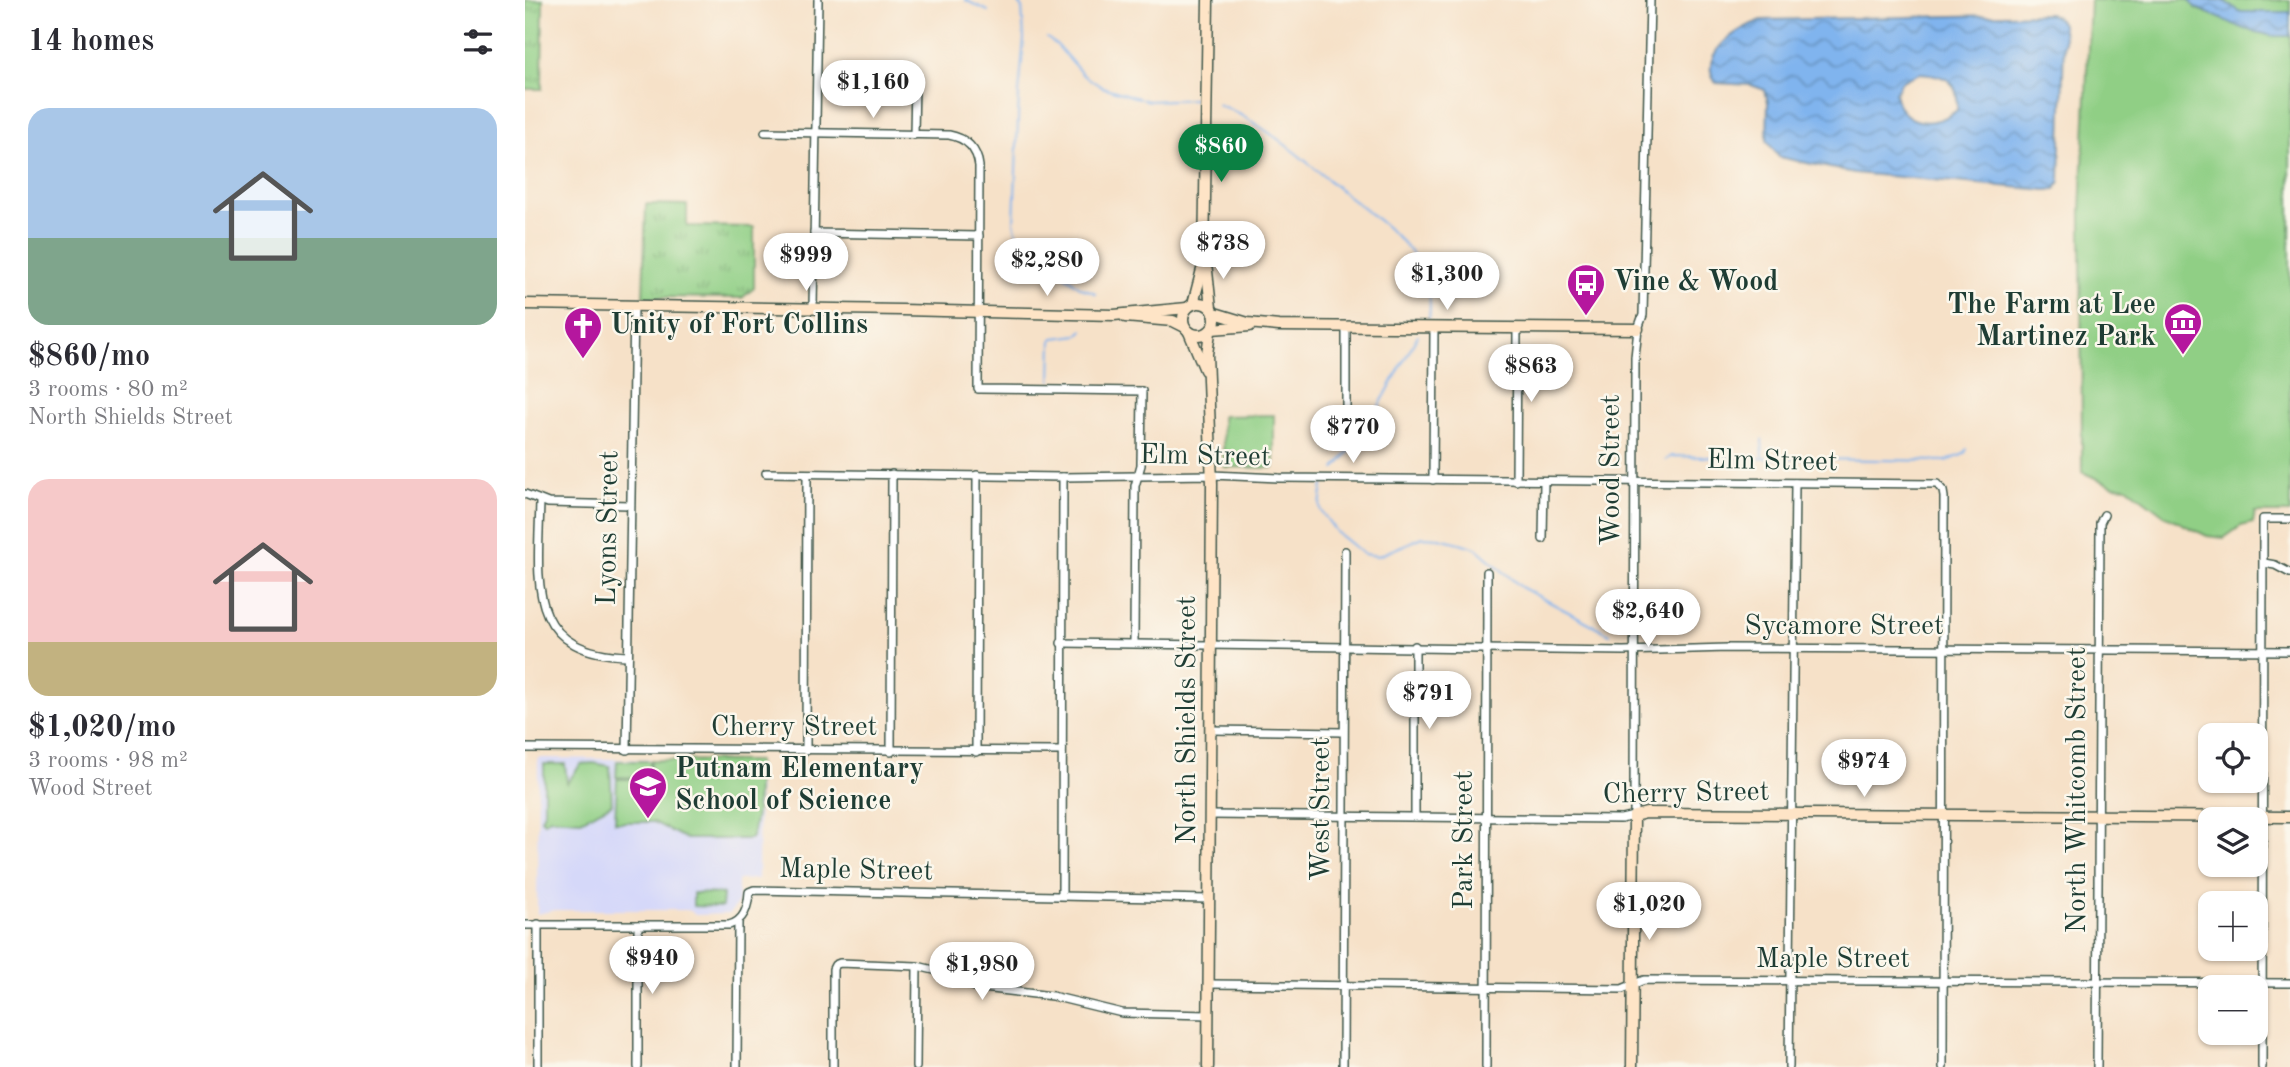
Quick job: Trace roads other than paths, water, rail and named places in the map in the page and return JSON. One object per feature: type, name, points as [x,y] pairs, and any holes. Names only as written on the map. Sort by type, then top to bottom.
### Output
[{"type":"street","points":[[813,308],[818,0]]},
{"type":"street","points":[[1187,329],[1183,314],[1190,306],[1204,262],[1208,0]]},
{"type":"street","name":"Wood Street","points":[[1632,1067],[1635,357],[1638,329],[1643,315],[1650,0]]},
{"type":"street","points":[[914,135],[915,82]]},
{"type":"street","points":[[765,132],[955,136],[969,144],[976,153],[979,236],[978,389],[1142,391],[1141,465],[1135,486],[1134,642]]},
{"type":"street","points":[[814,233],[979,236]]},
{"type":"street","points":[[1204,262],[1215,325],[1211,330]]},
{"type":"street","points":[[525,304],[1114,315],[1201,303],[1213,310],[1259,325]]},
{"type":"street","name":"Lyons Street","points":[[627,750],[634,306]]},
{"type":"street","points":[[1114,315],[1173,321],[1200,335],[1211,330],[1259,325],[1638,329]]},
{"type":"street","points":[[1346,327],[1346,433]]},
{"type":"street","points":[[1433,480],[1434,327]]},
{"type":"street","points":[[1516,481],[1517,328]]},
{"type":"street","name":"North Shields Street","points":[[1187,329],[1207,374]]},
{"type":"street","name":"North Shields Street","points":[[1208,1067],[1212,475],[1207,347],[1211,330]]},
{"type":"street","name":"Elm Street","points":[[766,473],[1063,477],[1212,475],[1433,480],[1937,484],[1944,497],[1944,648]]},
{"type":"street","points":[[806,751],[807,474]]},
{"type":"street","points":[[891,752],[892,474]]},
{"type":"street","points":[[976,752],[977,475]]},
{"type":"street","points":[[1062,895],[1063,477]]},
{"type":"street","points":[[1543,481],[1543,539]]},
{"type":"street","points":[[1789,1067],[1795,483]]},
{"type":"street","points":[[525,494],[548,503],[631,505]]},
{"type":"street","points":[[540,502],[538,586],[540,600],[548,619],[561,636],[585,650],[605,655],[628,656]]},
{"type":"street","name":"North Whitcomb Street","points":[[2098,1067],[2100,523],[2104,515]]},
{"type":"street","points":[[2263,807],[2263,519],[2290,519]]},
{"type":"street","name":"West Street","points":[[1343,1067],[1345,551]]},
{"type":"street","points":[[2264,563],[2290,573]]},
{"type":"street","name":"Park Street","points":[[1486,1067],[1487,572]]},
{"type":"street","name":"Sycamore Street","points":[[1061,643],[1634,650],[1944,648],[2290,651]]},
{"type":"street","points":[[1415,646],[1415,817]]},
{"type":"street","points":[[1943,1067],[1944,648]]},
{"type":"street","points":[[1211,730],[1343,732]]},
{"type":"street","name":"Cherry Street","points":[[525,748],[1062,751]]},
{"type":"street","name":"Cherry Street","points":[[1210,815],[1622,819],[1646,813],[2198,817]]},
{"type":"street","name":"Cherry Street","points":[[2268,817],[2290,817]]},
{"type":"street","points":[[2262,975],[2263,877]]},
{"type":"street","name":"Maple Street","points":[[738,923],[744,916],[749,892],[754,890],[1209,899]]},
{"type":"street","points":[[525,925],[738,923],[737,1067]]},
{"type":"street","points":[[538,924],[538,1067]]},
{"type":"street","points":[[638,925],[638,1067]]},
{"type":"street","points":[[833,1067],[833,970],[835,965],[841,963],[916,966],[975,987],[1052,996],[1122,1013],[1209,1015]]},
{"type":"street","points":[[916,966],[916,1067]]},
{"type":"street","name":"Maple Street","points":[[1209,984],[1622,989],[1644,981],[2198,982]]},
{"type":"street","name":"Maple Street","points":[[2268,982],[2290,982]]},
{"type":"street","points":[[2262,1045],[2262,1067]]},
{"type":"water","points":[[2189,0],[2222,0],[2241,12],[2290,12],[2290,36],[2273,36],[2245,29],[2196,8]]},
{"type":"water","points":[[2054,16],[2061,23],[2064,39],[2060,181],[2056,189],[1854,173],[1779,157],[1767,141],[1768,102],[1765,90],[1751,85],[1716,83],[1711,72],[1715,52],[1742,29],[1762,20]],"holes":[[[1920,73],[1949,81],[1956,92],[1957,110],[1929,122],[1911,118],[1904,112],[1895,93],[1902,81]]]},
{"type":"waterway","points":[[965,0],[988,11]]},
{"type":"waterway","points":[[1016,0],[1022,7],[1024,39],[1014,223],[1017,234],[1048,266],[1063,270],[1066,277],[1078,286],[1096,294]]},
{"type":"waterway","points":[[1047,38],[1058,46],[1083,75],[1102,87],[1148,101],[1196,99]]},
{"type":"waterway","points":[[1217,104],[1251,121],[1284,144],[1399,239],[1415,257],[1426,278],[1430,302],[1429,318]]},
{"type":"waterway","points":[[1051,380],[1052,340],[1078,335],[1083,330]]},
{"type":"waterway","points":[[1335,469],[1365,432],[1418,335]]},
{"type":"waterway","points":[[1762,440],[1763,456]]},
{"type":"waterway","points":[[1738,464],[1741,458],[1947,461],[1964,454],[1967,449]]},
{"type":"waterway","points":[[1666,460],[1672,456],[1739,458]]},
{"type":"waterway","points":[[1323,485],[1321,511],[1337,533],[1363,554],[1378,556],[1423,537],[1439,538],[1476,548],[1521,587],[1610,634]]},
{"type":"place","name":"Vine & Wood","points":[[1586,317]]},
{"type":"place","name":"The Farm at Lee Martinez Park","points":[[2183,356]]},
{"type":"place","name":"Unity of Fort Collins","points":[[583,360]]},
{"type":"place","name":"Putnam Elementary School of Science","points":[[648,820]]}]
